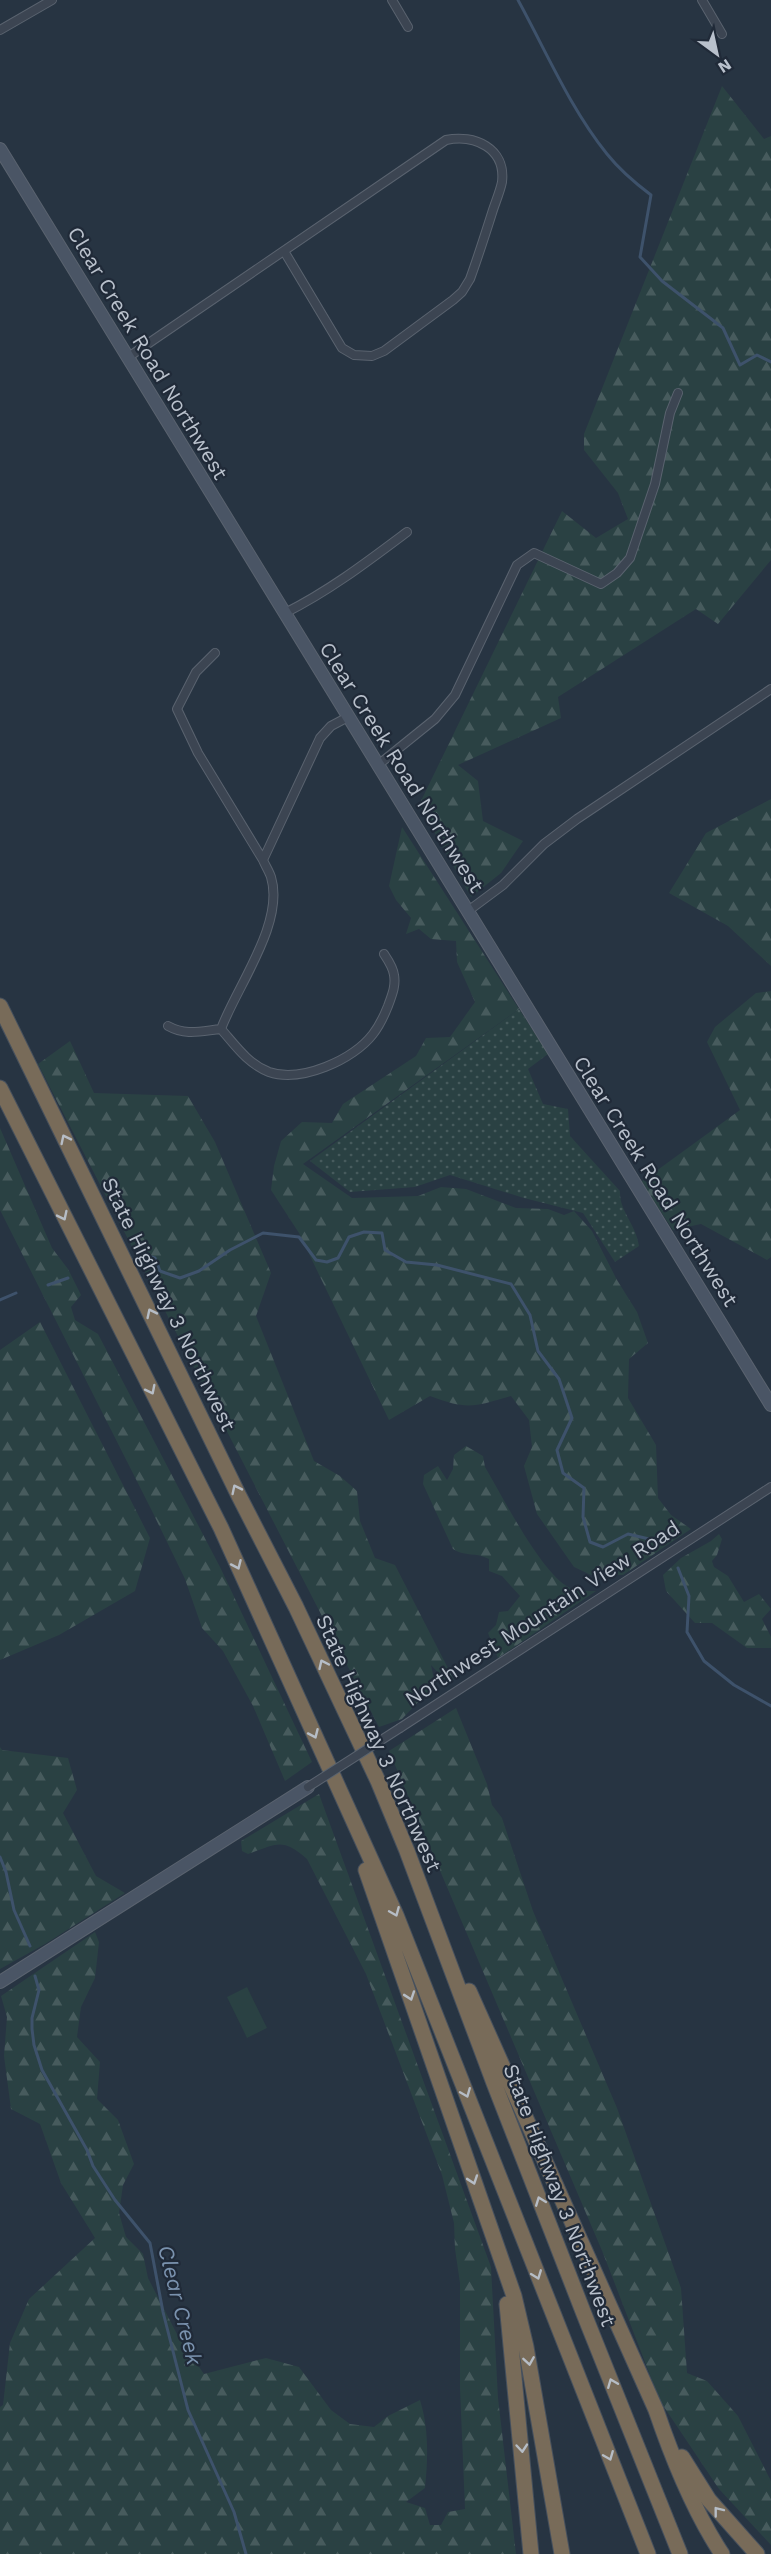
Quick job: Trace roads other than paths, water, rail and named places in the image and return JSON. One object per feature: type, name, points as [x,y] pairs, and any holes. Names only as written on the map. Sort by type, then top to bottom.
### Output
[{"type":"highway","name":"State Highway 3 Northwest","points":[[0,1006],[239,1496],[296,1607],[378,1781],[407,1851],[502,2105],[680,2554]]},
{"type":"highway","points":[[0,1088],[221,1528],[396,1916],[648,2554]]},
{"type":"highway","points":[[336,1782],[514,2296],[526,2347],[562,2554]]},
{"type":"highway","points":[[407,1851],[656,2410],[691,2473],[710,2500],[758,2554]]},
{"type":"highway","points":[[496,2245],[513,2346],[531,2554]]},
{"type":"highway","points":[[656,2410],[672,2457],[722,2554]]},
{"type":"main road","name":"Clear Creek Road Northwest","points":[[0,149],[771,1405]]},
{"type":"main road","name":"Northwest Mountain View Road","points":[[0,1982],[308,1787]]},
{"type":"street","points":[[0,30],[52,0]]},
{"type":"street","points":[[392,0],[408,27]]},
{"type":"street","points":[[702,0],[722,34]]},
{"type":"street","points":[[127,358],[446,140],[460,137],[486,144],[500,163],[502,183],[470,279],[462,292],[395,344],[372,356],[354,355],[342,348],[284,251]]},
{"type":"street","points":[[378,765],[435,719],[455,695],[517,565],[534,553],[601,584],[618,573],[630,558],[654,484],[670,413],[678,393]]},
{"type":"street","points":[[285,614],[340,582],[407,532]]},
{"type":"street","points":[[215,653],[196,672],[177,709],[198,753],[263,860],[271,877],[274,896],[267,930],[221,1029]]},
{"type":"street","points":[[468,911],[503,885],[544,844],[577,819],[771,689]]},
{"type":"street","points":[[263,860],[320,738],[332,726],[348,717]]},
{"type":"street","points":[[221,1029],[257,1067],[271,1072],[284,1075],[302,1074],[337,1061],[362,1045],[381,1023],[395,989],[393,970],[384,954]]},
{"type":"street","points":[[168,1026],[179,1032],[197,1033],[221,1029]]},
{"type":"street","name":"Northwest Mountain View Road","points":[[308,1787],[771,1487]]},
{"type":"waterway","points":[[518,0],[581,118],[607,154],[633,181],[651,195],[640,257],[662,281],[723,328],[740,365],[757,355],[771,362]]},
{"type":"waterway","points":[[148,1256],[155,1258],[160,1271],[180,1278],[199,1271],[230,1250],[263,1233],[299,1237],[316,1260],[327,1262],[338,1258],[349,1237],[364,1232],[382,1233],[385,1250],[406,1262],[437,1265],[511,1284],[530,1315],[538,1351],[559,1379],[572,1418],[557,1450],[563,1473],[584,1488],[583,1517],[590,1542],[603,1547],[628,1534],[649,1539],[658,1538]]},
{"type":"waterway","points":[[48,1285],[68,1278]]},
{"type":"waterway","points":[[0,1300],[16,1293]]},
{"type":"waterway","points":[[678,1568],[689,1596],[687,1632],[704,1661],[734,1685],[771,1706]]},
{"type":"waterway","name":"Clear Creek","points":[[0,1857],[6,1872],[14,1910],[30,1946]]},
{"type":"waterway","name":"Clear Creek","points":[[35,1976],[39,1990],[32,2018],[32,2029],[34,2045],[42,2070],[87,2150],[93,2166],[115,2200],[150,2243],[163,2312],[188,2410],[234,2512],[246,2554]]}]
